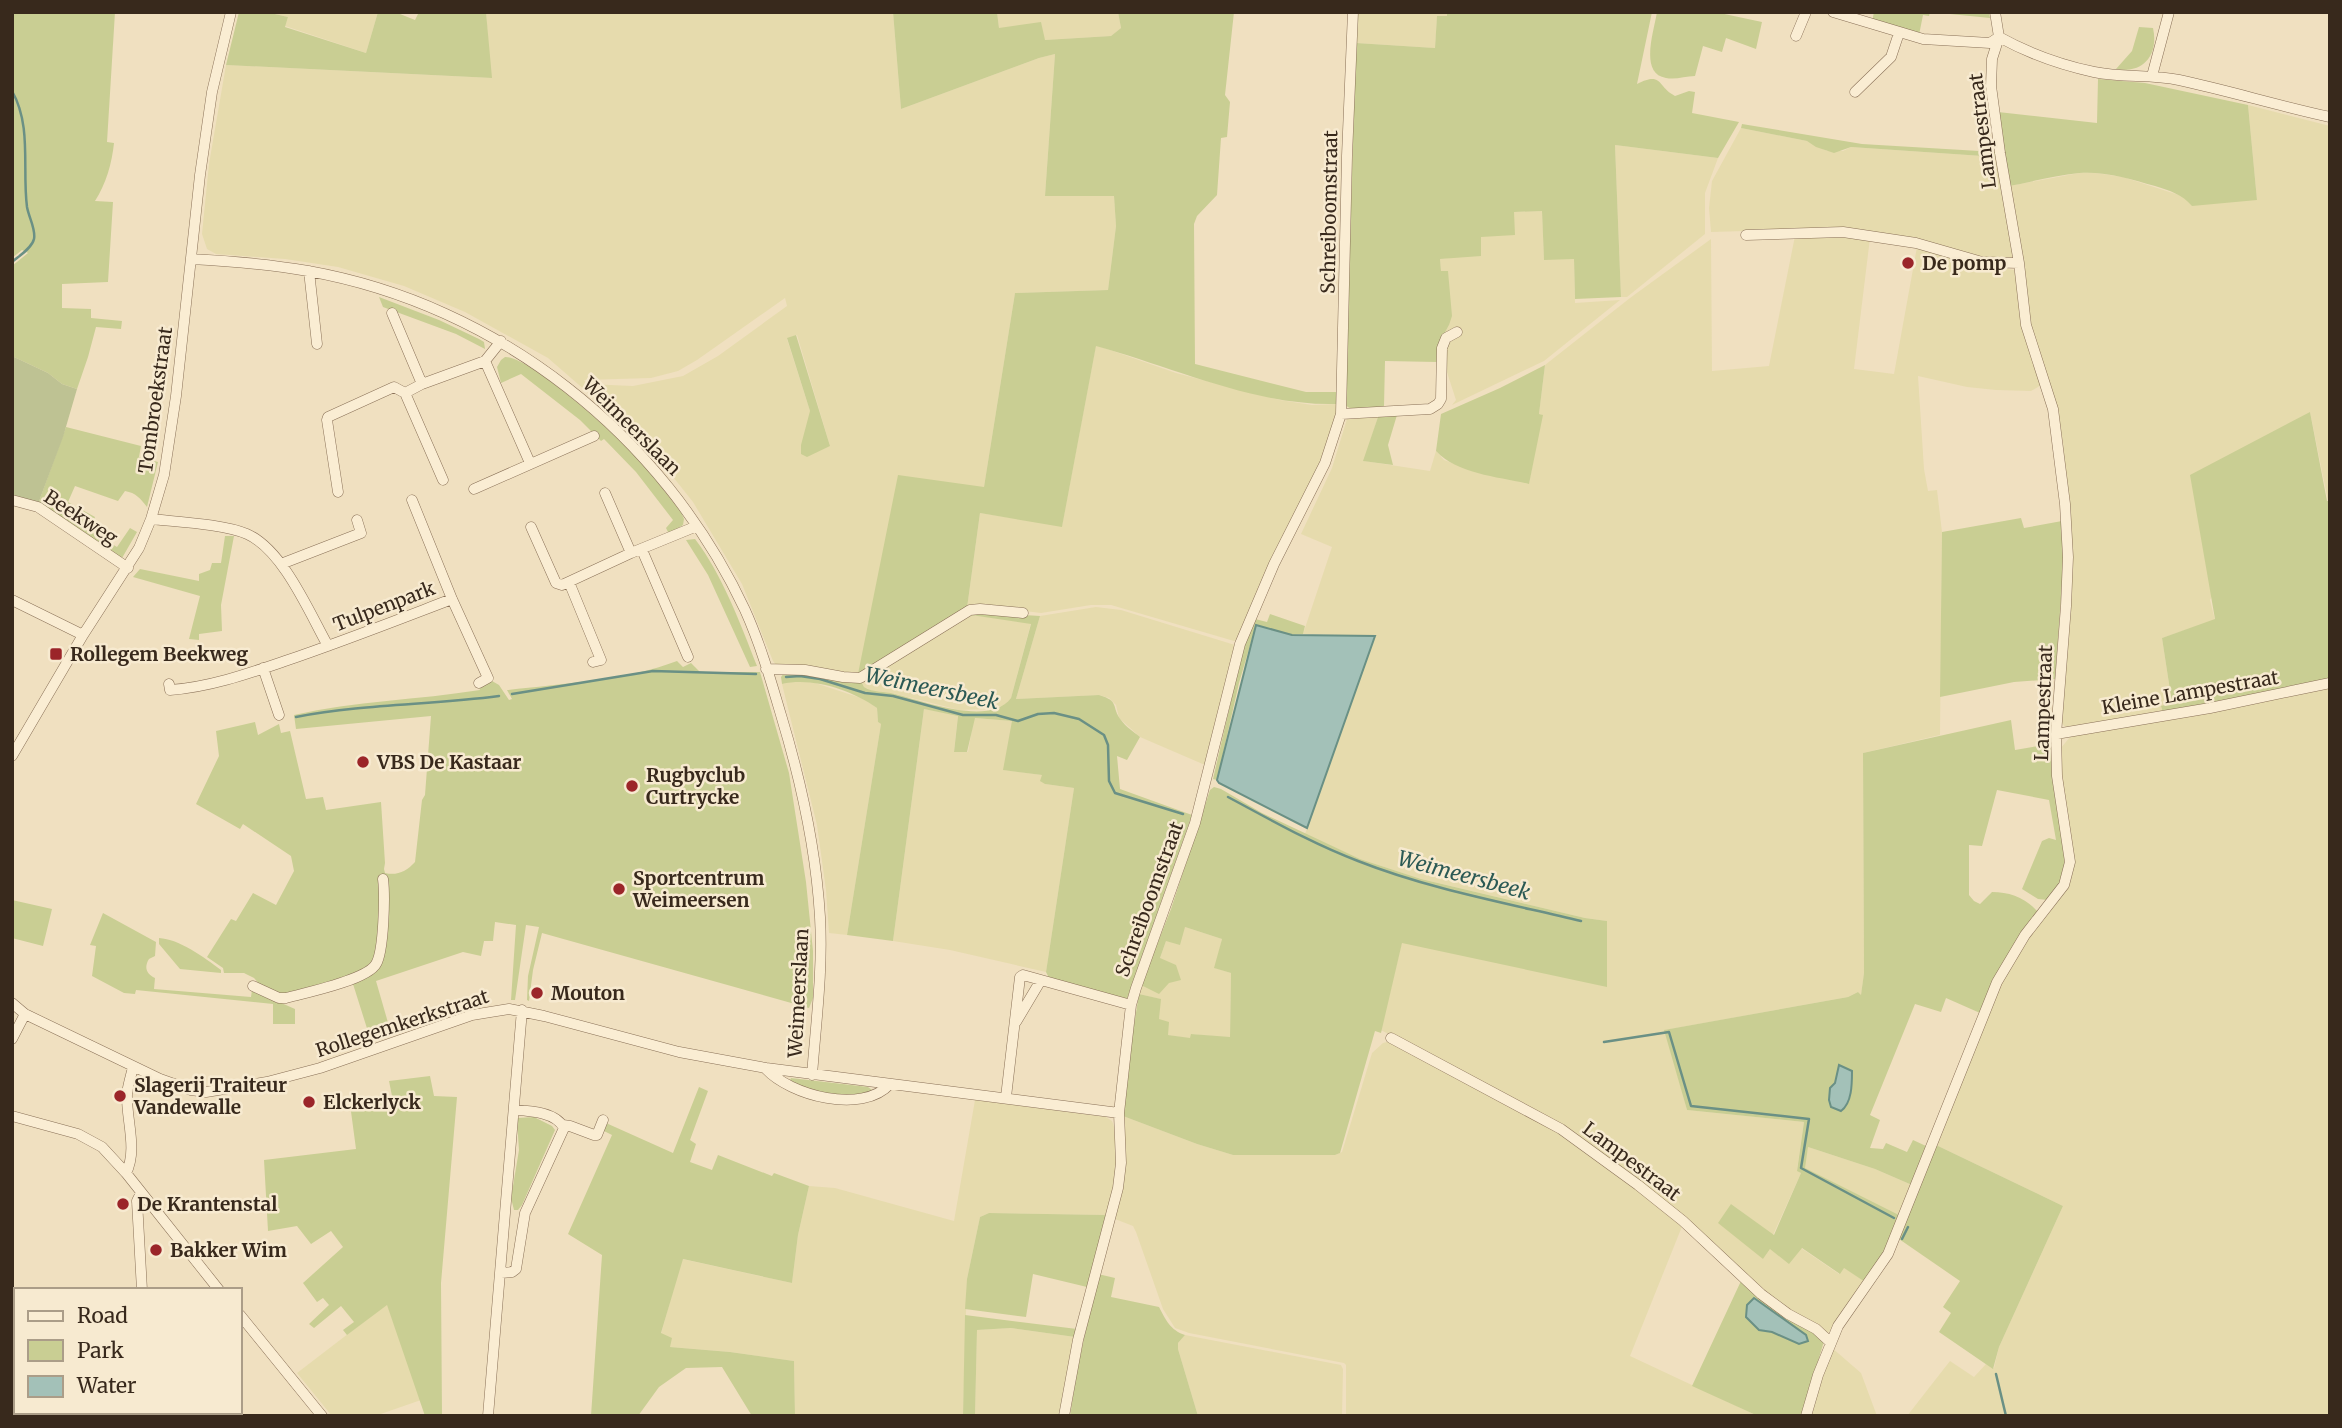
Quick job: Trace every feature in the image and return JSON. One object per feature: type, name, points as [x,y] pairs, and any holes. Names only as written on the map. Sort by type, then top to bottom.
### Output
[{"type":"street","name":"Tombroekstraat","points":[[12,757],[83,635],[128,568],[151,519],[168,460],[212,92],[231,12]]},
{"type":"street","name":"Schreiboomstraat","points":[[1064,1416],[1078,1340],[1118,1188],[1121,1163],[1119,1113],[1131,1005],[1195,823],[1240,644],[1274,564],[1325,463],[1341,414],[1353,12]]},
{"type":"street","points":[[1796,36],[1807,12]]},
{"type":"street","points":[[1833,12],[1923,39],[1990,43],[1999,37]]},
{"type":"street","points":[[1995,12],[1999,37]]},
{"type":"street","points":[[2152,76],[2169,12]]},
{"type":"street","points":[[1854,92],[1891,57],[1899,33]]},
{"type":"street","points":[[1999,37],[2035,54],[2095,72],[2178,80],[2330,117]]},
{"type":"street","name":"Lampestraat","points":[[1805,1416],[1838,1326],[1888,1254],[1997,982],[2025,935],[2064,885],[2070,862],[2057,776],[2056,734],[2068,557],[2065,504],[2053,409],[2026,325],[1991,86],[1994,48],[1999,37]]},
{"type":"street","points":[[1746,234],[1843,232],[1916,243],[1982,262],[2019,263]]},
{"type":"street","name":"Weimeerslaan","points":[[191,260],[255,263],[309,271],[381,289],[466,323],[501,341],[575,392],[611,424],[668,485],[697,526],[745,611],[766,668],[804,801],[818,901],[820,982],[812,1075]]},
{"type":"street","points":[[309,271],[317,344]]},
{"type":"street","points":[[392,313],[422,384]]},
{"type":"street","points":[[1341,414],[1430,409],[1441,398],[1442,348],[1446,338],[1457,332]]},
{"type":"street","points":[[405,393],[485,361],[501,341]]},
{"type":"street","points":[[485,361],[530,463]]},
{"type":"street","points":[[338,492],[328,417],[394,387],[405,393],[443,480]]},
{"type":"street","points":[[474,489],[594,436]]},
{"type":"street","points":[[605,493],[637,551],[688,657]]},
{"type":"street","name":"Beekweg","points":[[12,500],[38,507],[128,568]]},
{"type":"street","name":"Tulpenpark","points":[[412,500],[488,678],[479,682]]},
{"type":"street","name":"Tulpenpark","points":[[151,519],[233,530],[247,534],[268,548],[281,564],[328,646]]},
{"type":"street","points":[[281,564],[361,533],[357,520]]},
{"type":"street","points":[[531,527],[556,583],[562,585],[697,526]]},
{"type":"street","points":[[569,582],[601,660],[593,663]]},
{"type":"street","name":"Tulpenpark","points":[[169,684],[170,690],[199,687],[263,668],[452,598]]},
{"type":"street","points":[[12,600],[83,635]]},
{"type":"street","points":[[766,668],[860,678],[970,610],[1023,613]]},
{"type":"street","points":[[263,668],[279,715]]},
{"type":"street","name":"Kleine Lampestraat","points":[[2056,734],[2210,708],[2330,683]]},
{"type":"street","points":[[254,986],[279,998],[286,998],[362,975],[376,966],[381,950],[383,878]]},
{"type":"street","points":[[1006,1097],[1020,976],[1041,979],[1131,1005]]},
{"type":"street","points":[[1014,1025],[1041,979]]},
{"type":"street","name":"Rollegemkerkstraat","points":[[12,1003],[25,1014],[133,1067],[191,1090],[206,1092],[267,1082],[320,1068],[472,1015],[498,1009],[522,1010],[679,1052],[766,1068],[1119,1113]]},
{"type":"street","points":[[488,1416],[522,1010]]},
{"type":"street","points":[[12,1039],[25,1014]]},
{"type":"street","name":"Lampestraat","points":[[1391,1038],[1561,1129],[1683,1221],[1761,1294],[1788,1314],[1816,1329],[1830,1342]]},
{"type":"street","points":[[126,1172],[130,1147],[127,1090],[133,1067]]},
{"type":"street","name":"Rollegemkerkstraat","points":[[766,1068],[774,1077],[821,1097],[854,1100],[868,1098],[890,1084]]},
{"type":"street","points":[[514,1110],[538,1112],[563,1125],[594,1135],[597,1135],[603,1120]]},
{"type":"street","points":[[12,1116],[78,1134],[91,1140],[113,1158],[217,1288]]},
{"type":"street","points":[[501,1273],[516,1269],[521,1227],[563,1125]]},
{"type":"street","points":[[141,1193],[137,1201],[142,1288]]},
{"type":"street","points":[[505,1226],[521,1227]]},
{"type":"street","points":[[242,1317],[322,1416]]},
{"type":"shaded area","points":[[266,12],[378,12],[366,53],[285,26],[288,17]]},
{"type":"shaded area","points":[[486,12],[893,12],[901,109],[1055,54],[1045,196],[1114,196],[1116,226],[1108,290],[1015,293],[984,487],[858,674],[777,666],[742,584],[693,502],[658,458],[548,358],[465,312],[404,286],[338,267],[285,259],[216,254],[207,249],[202,234],[209,164],[226,65],[491,78]],"holes":[[[785,298],[787,306],[718,356],[683,376],[633,386],[587,384],[584,380],[651,378],[678,371]],[[797,335],[830,446],[810,411],[787,339]]]},
{"type":"shaded area","points":[[997,12],[1118,12],[1121,28],[1111,36],[1045,40],[999,28]]},
{"type":"shaded area","points":[[1358,12],[1447,12],[1447,17],[1437,17],[1435,48],[1356,43]]},
{"type":"shaded area","points":[[2248,105],[2330,126],[2330,501],[2310,412],[2210,600],[2215,620],[2162,638],[2172,703],[2163,712],[2072,728],[2064,726],[2061,721],[2068,495],[2063,442],[2056,403],[2027,310],[2009,186],[2079,173],[2096,173],[2123,177],[2185,197],[2257,200]]},
{"type":"shaded area","points":[[1741,128],[1807,141],[1827,151],[1843,151],[1851,147],[1997,157],[2014,253],[2011,259],[1997,261],[1842,228],[1711,232],[1709,208],[1712,181]]},
{"type":"shaded area","points":[[1615,145],[1718,158],[1705,193],[1705,234],[1627,297],[1621,297]]},
{"type":"shaded area","points":[[1542,211],[1544,259],[1574,259],[1575,303],[1620,300],[1544,361],[1452,405],[1456,400],[1443,360],[1437,362],[1437,347],[1449,325],[1448,271],[1441,272],[1440,259],[1449,258],[1513,212]]},
{"type":"shaded area","points":[[1824,234],[1870,238],[1854,369],[1894,374],[1917,247],[1983,265],[2014,270],[2043,384],[2031,391],[1996,390],[1967,387],[1918,376],[1924,469],[1928,491],[1937,490],[1942,532],[1940,735],[1863,753],[1864,973],[1861,996],[1858,992],[1848,997],[1665,1030],[1687,1110],[1804,1122],[1797,1170],[1801,1173],[1773,1235],[1731,1204],[1763,1259],[1770,1249],[1801,1248],[1839,1274],[1843,1267],[1865,1282],[1826,1334],[1783,1309],[1705,1240],[1564,1129],[1381,1030],[1402,942],[1606,986],[1607,921],[1421,879],[1360,859],[1305,834],[1375,636],[1303,634],[1332,547],[1301,534],[1332,468],[1347,419],[1378,417],[1364,461],[1430,471],[1436,451],[1444,460],[1474,471],[1529,483],[1542,415],[1539,414],[1545,365],[1711,239],[1712,371],[1769,366],[1795,236]]},
{"type":"shaded area","points":[[1096,345],[1176,373],[1280,400],[1312,405],[1336,404],[1336,418],[1322,462],[1281,540],[1234,641],[1111,605],[1091,605],[1041,613],[989,607],[967,608],[980,513],[1062,526]]},
{"type":"shaded area","points":[[1096,607],[1121,610],[1235,645],[1205,765],[1140,737],[1119,718],[1116,705],[1109,698],[1099,695],[1016,699],[1040,616]]},
{"type":"shaded area","points":[[972,612],[972,615],[1031,623],[1011,698],[1006,705],[989,709],[959,710],[892,693],[875,692],[864,687],[861,681]]},
{"type":"shaded area","points":[[794,681],[812,682],[864,699],[877,708],[878,722],[881,724],[847,935],[829,933],[817,825],[782,684]]},
{"type":"shaded area","points":[[2330,687],[2330,1416],[1907,1416],[1950,1361],[1974,1377],[1986,1364],[1994,1368],[1999,1347],[2063,1206],[1936,1145],[1999,988],[2012,963],[2069,882],[2060,749],[2071,736]]},
{"type":"shaded area","points":[[924,709],[958,715],[954,751],[968,752],[974,718],[1013,721],[1004,770],[1042,775],[1045,784],[1074,788],[1046,972],[950,950],[893,941]]},
{"type":"shaded area","points":[[1185,927],[1222,939],[1215,968],[1231,973],[1230,1038],[1192,1034],[1191,1039],[1168,1035],[1159,1019],[1160,999],[1139,994],[1141,985],[1160,958],[1166,941]]},
{"type":"shaded area","points":[[1391,1041],[1562,1133],[1683,1224],[1630,1356],[1758,1416],[1346,1416],[1344,1363],[1175,1328],[1163,1309],[1133,1226],[1115,1219],[1125,1174],[1123,1116],[1233,1155],[1335,1155],[1342,1152],[1372,1053],[1383,1043]]},
{"type":"shaded area","points":[[975,1100],[1106,1117],[1114,1126],[1117,1161],[1107,1215],[989,1213],[980,1217],[967,1279],[963,1416],[795,1416],[794,1361],[670,1347],[661,1334],[682,1259],[792,1283],[798,1235],[809,1186],[835,1188],[954,1221]]},
{"type":"shaded area","points":[[1808,1147],[1875,1169],[1912,1185],[1901,1216],[1804,1168]]},
{"type":"shaded area","points":[[387,1304],[421,1400],[375,1416],[332,1416],[297,1373]]},
{"type":"shaded area","points":[[1011,1328],[1075,1337],[1061,1416],[975,1416],[977,1330]]},
{"type":"shaded area","points":[[1185,1335],[1341,1365],[1342,1416],[1198,1416],[1178,1349],[1178,1343]]},
{"type":"shaded area","points":[[1831,1347],[1861,1373],[1877,1416],[1808,1416]]},
{"type":"green space","points":[[12,12],[115,12],[107,142],[114,143],[108,173],[95,201],[113,202],[108,282],[62,284],[62,308],[91,309],[91,318],[122,321],[121,329],[96,327],[77,389],[62,384],[48,373],[12,356],[12,266],[28,253],[22,250],[12,258]]},
{"type":"green space","points":[[239,12],[266,12],[288,17],[285,27],[366,53],[378,12],[395,12],[415,20],[419,12],[486,12],[492,78],[226,65]]},
{"type":"green space","points":[[893,12],[997,12],[999,28],[1041,22],[1045,40],[1111,36],[1121,28],[1118,12],[1234,12],[1225,95],[1230,102],[1227,137],[1221,138],[1217,195],[1197,216],[1194,224],[1195,364],[1306,392],[1337,392],[1336,404],[1275,399],[1215,384],[1096,346],[1062,527],[980,513],[967,608],[858,674],[898,475],[984,487],[1015,293],[1108,290],[1116,226],[1114,196],[1045,196],[1055,54],[901,109]]},
{"type":"green space","points":[[1447,12],[1652,12],[1637,84],[1651,79],[1659,82],[1675,96],[1689,91],[1695,92],[1692,113],[1739,122],[1718,158],[1615,145],[1621,297],[1575,299],[1574,259],[1544,260],[1542,211],[1514,212],[1515,235],[1481,237],[1481,256],[1440,259],[1441,271],[1448,271],[1452,316],[1437,347],[1437,362],[1385,361],[1384,406],[1351,409],[1345,405],[1356,43],[1435,48],[1437,16],[1447,16]]},
{"type":"green space","points":[[1657,12],[1715,12],[1762,22],[1756,49],[1726,38],[1722,52],[1703,46],[1695,76],[1666,78],[1658,75],[1650,60]]},
{"type":"green space","points":[[1874,12],[1930,12],[1929,16],[1923,15],[1919,35],[1872,22]]},
{"type":"green space","points":[[1930,12],[1989,12],[1990,18]]},
{"type":"green space","points":[[2139,27],[2153,28],[2154,46],[2151,54],[2141,65],[2134,68],[2116,69],[2132,51]]},
{"type":"green space","points":[[2098,79],[2145,83],[2248,105],[2257,200],[2192,206],[2180,196],[2166,190],[2127,178],[2098,173],[2070,174],[2009,186],[1998,112],[2097,123]]},
{"type":"green space","points":[[1742,124],[1862,144],[1996,152],[1997,157],[1851,147],[1834,153],[1807,141],[1741,128]]},
{"type":"green space","points":[[379,297],[479,339],[484,342],[485,349],[456,334],[383,307]]},
{"type":"green space","points":[[796,335],[830,446],[807,457],[801,454],[801,445],[810,411],[787,338]]},
{"type":"green space","points":[[12,356],[48,373],[62,384],[77,389],[63,437],[38,504],[12,496]]},
{"type":"green space","points":[[505,357],[532,368],[550,381],[619,440],[643,464],[681,512],[683,525],[669,534],[666,528],[673,520],[636,472],[604,439],[601,441],[580,420],[521,374],[501,383],[497,367]]},
{"type":"green space","points":[[1545,365],[1539,414],[1543,415],[1529,484],[1467,470],[1445,459],[1436,451],[1441,414]]},
{"type":"green space","points":[[2310,412],[2327,501],[2330,501],[2330,680],[2163,712],[2161,706],[2172,703],[2162,638],[2215,619],[2190,475]]},
{"type":"green space","points":[[1397,415],[1388,445],[1393,465],[1363,461],[1378,417]]},
{"type":"green space","points":[[66,427],[141,446],[139,457],[158,462],[147,507],[138,496],[129,492],[125,491],[118,501],[75,486],[68,502],[95,517],[90,531],[117,547],[130,528],[137,532],[118,565],[38,504]]},
{"type":"green space","points":[[2021,518],[2024,528],[2062,521],[2065,544],[2055,679],[2014,682],[1940,697],[1942,532]]},
{"type":"green space","points":[[225,536],[234,536],[221,605],[222,631],[199,634],[199,640],[189,639],[200,596],[133,577],[140,569],[199,581],[199,574],[210,570],[212,563],[221,563]]},
{"type":"green space","points":[[695,539],[722,584],[757,666],[750,667],[708,575],[686,540]]},
{"type":"green space","points":[[972,612],[1040,616],[1016,699],[1099,695],[1110,700],[1123,723],[1140,737],[1127,760],[1117,756],[1120,789],[1192,815],[1127,999],[1049,978],[1046,972],[1074,788],[1045,784],[1040,781],[1042,775],[1003,770],[1012,721],[975,718],[967,752],[954,752],[958,716],[924,709],[893,941],[847,935],[881,724],[878,722],[877,708],[856,696],[831,687],[806,682],[782,684],[781,677],[784,673],[812,674],[861,681],[864,687],[872,690],[938,706],[988,711],[1011,698],[1031,624],[971,615]]},
{"type":"green space","points":[[1270,614],[1305,626],[1303,634],[1292,635],[1256,625],[1239,683],[1217,780],[1213,779],[1244,645],[1255,619],[1267,622]]},
{"type":"green space","points":[[677,661],[683,667],[691,663],[700,672],[760,672],[789,773],[806,882],[813,951],[813,998],[809,1008],[542,933],[529,1001],[528,976],[539,927],[526,925],[515,1000],[511,1000],[516,925],[495,922],[493,941],[484,941],[481,956],[463,952],[376,981],[391,1033],[371,1041],[353,984],[296,1001],[262,987],[254,978],[244,973],[224,973],[223,968],[207,957],[231,919],[236,921],[253,893],[276,905],[294,871],[291,856],[243,824],[240,829],[196,804],[219,756],[216,731],[255,722],[258,735],[279,724],[281,733],[290,731],[306,799],[323,797],[326,810],[381,802],[384,869],[385,873],[398,873],[415,862],[422,800],[425,795],[431,716],[296,729],[294,715],[480,690],[479,687],[492,681],[499,685],[509,700],[512,699],[507,690],[616,677]]},
{"type":"green space","points":[[2011,720],[2015,750],[2050,744],[2063,837],[2065,871],[2062,879],[2048,900],[2038,899],[2022,889],[2042,841],[2049,838],[2056,840],[2049,800],[1997,790],[1982,846],[1969,845],[1969,895],[1980,904],[1992,892],[2005,893],[2023,900],[2038,912],[1980,1013],[1946,998],[1941,1012],[1915,1004],[1870,1115],[1880,1120],[1870,1148],[1883,1149],[1886,1143],[1907,1152],[1913,1140],[1926,1146],[1912,1185],[1875,1169],[1808,1147],[1805,1168],[1901,1216],[1887,1249],[1865,1282],[1844,1268],[1840,1274],[1802,1248],[1789,1264],[1770,1249],[1763,1259],[1718,1223],[1731,1204],[1774,1235],[1801,1173],[1797,1171],[1804,1122],[1687,1110],[1664,1030],[1848,997],[1858,992],[1861,995],[1864,973],[1863,753]]},
{"type":"green space","points":[[1214,787],[1360,859],[1421,879],[1607,921],[1607,987],[1402,943],[1381,1033],[1375,1031],[1340,1153],[1233,1155],[1123,1116],[1127,1069],[1139,994],[1161,999],[1159,1019],[1169,1022],[1168,1035],[1190,1038],[1191,1034],[1230,1037],[1231,973],[1214,968],[1222,939],[1185,927],[1180,945],[1166,941],[1160,958],[1176,965],[1181,980],[1169,983],[1159,994],[1141,985],[1171,909],[1210,790]]},
{"type":"green space","points":[[12,900],[52,909],[43,946],[12,938]]},
{"type":"green space","points":[[103,913],[156,942],[155,956],[149,959],[146,967],[155,978],[154,989],[251,997],[252,990],[295,1009],[295,1024],[273,1024],[273,1004],[136,990],[135,994],[124,993],[92,976],[96,946],[90,945]]},
{"type":"green space","points":[[159,938],[191,950],[221,970],[221,973],[180,969],[159,944]]},
{"type":"green space","points":[[430,1076],[434,1096],[457,1097],[441,1283],[442,1416],[425,1416],[387,1305],[347,1335],[343,1330],[354,1322],[341,1306],[314,1328],[309,1324],[329,1305],[323,1298],[317,1302],[303,1283],[343,1247],[331,1231],[311,1244],[297,1226],[268,1231],[264,1160],[356,1149],[350,1104],[392,1096],[389,1081]]},
{"type":"green space","points":[[790,1080],[868,1087],[872,1090],[871,1093],[829,1095],[801,1086]]},
{"type":"green space","points":[[699,1087],[708,1091],[690,1140],[696,1144],[690,1162],[712,1170],[718,1155],[772,1176],[774,1173],[809,1186],[798,1235],[792,1283],[683,1259],[661,1333],[672,1338],[670,1347],[794,1361],[795,1416],[752,1416],[722,1367],[686,1368],[659,1387],[638,1416],[591,1416],[602,1255],[568,1234],[612,1135],[604,1131],[606,1123],[673,1153]]},
{"type":"green space","points":[[534,1117],[555,1130],[522,1205],[518,1210],[514,1210],[511,1198],[519,1150],[517,1121],[518,1118]]},
{"type":"green space","points":[[1936,1145],[2063,1206],[1999,1347],[1993,1369],[1939,1332],[1951,1313],[1943,1307],[1960,1281],[1899,1239]]},
{"type":"green space","points":[[989,1213],[1107,1215],[1087,1287],[1033,1274],[1026,1317],[965,1309],[967,1279],[980,1217]]},
{"type":"green space","points":[[1098,1274],[1115,1278],[1111,1297],[1159,1307],[1172,1327],[1185,1335],[1178,1343],[1178,1349],[1198,1416],[1070,1416]]},
{"type":"green space","points":[[1741,1281],[1824,1341],[1802,1416],[1758,1416],[1692,1386]],"holes":[[[1754,1298],[1806,1335],[1799,1344],[1772,1332],[1759,1330]]]},
{"type":"green space","points":[[965,1315],[1077,1329],[1075,1337],[1011,1328],[977,1330],[975,1416],[963,1416]]},
{"type":"water","points":[[1256,625],[1292,635],[1375,636],[1307,828],[1217,780]]},
{"type":"water","points":[[1839,1065],[1852,1071],[1849,1098],[1841,1111],[1831,1107],[1829,1100],[1830,1088],[1835,1083]]},
{"type":"water","points":[[1754,1298],[1806,1335],[1808,1341],[1799,1344],[1772,1332],[1759,1330],[1746,1317],[1747,1305]]},
{"type":"waterway","points":[[12,91],[22,119],[27,207],[34,235],[31,246],[12,262]]},
{"type":"waterway","name":"Weimeersbeek","points":[[512,694],[653,671],[756,674]]},
{"type":"waterway","name":"Weimeersbeek","points":[[786,677],[820,679],[865,693],[893,696],[963,715],[996,715],[1018,721],[1038,714],[1054,713],[1079,719],[1104,735],[1108,745],[1109,781],[1115,793],[1183,814]]},
{"type":"waterway","name":"Weimeersbeek","points":[[296,717],[499,696]]},
{"type":"waterway","name":"Weimeersbeek","points":[[1228,797],[1325,847],[1385,871],[1468,895],[1581,921]]},
{"type":"waterway","name":"Weimeersbeek","points":[[1604,1042],[1669,1032],[1691,1106],[1809,1119],[1801,1168],[1894,1218]]},
{"type":"waterway","name":"Weimeersbeek","points":[[1902,1239],[1908,1227]]},
{"type":"waterway","name":"Weimeersbeek","points":[[1996,1374],[2006,1416]]},
{"type":"place","name":"De pomp","points":[[1908,263]]},
{"type":"place","name":"Rollegem Beekweg","points":[[56,654]]},
{"type":"place","name":"VBS De Kastaar","points":[[363,762]]},
{"type":"place","name":"Rugbyclub Curtrycke","points":[[632,786]]},
{"type":"place","name":"Sportcentrum Weimeersen","points":[[619,889]]},
{"type":"place","name":"Mouton","points":[[537,993]]},
{"type":"place","name":"Slagerij Traiteur Vandewalle","points":[[120,1096]]},
{"type":"place","name":"Elckerlyck","points":[[309,1102]]},
{"type":"place","name":"De Krantenstal","points":[[123,1204]]},
{"type":"place","name":"Bakker Wim","points":[[156,1250]]}]
